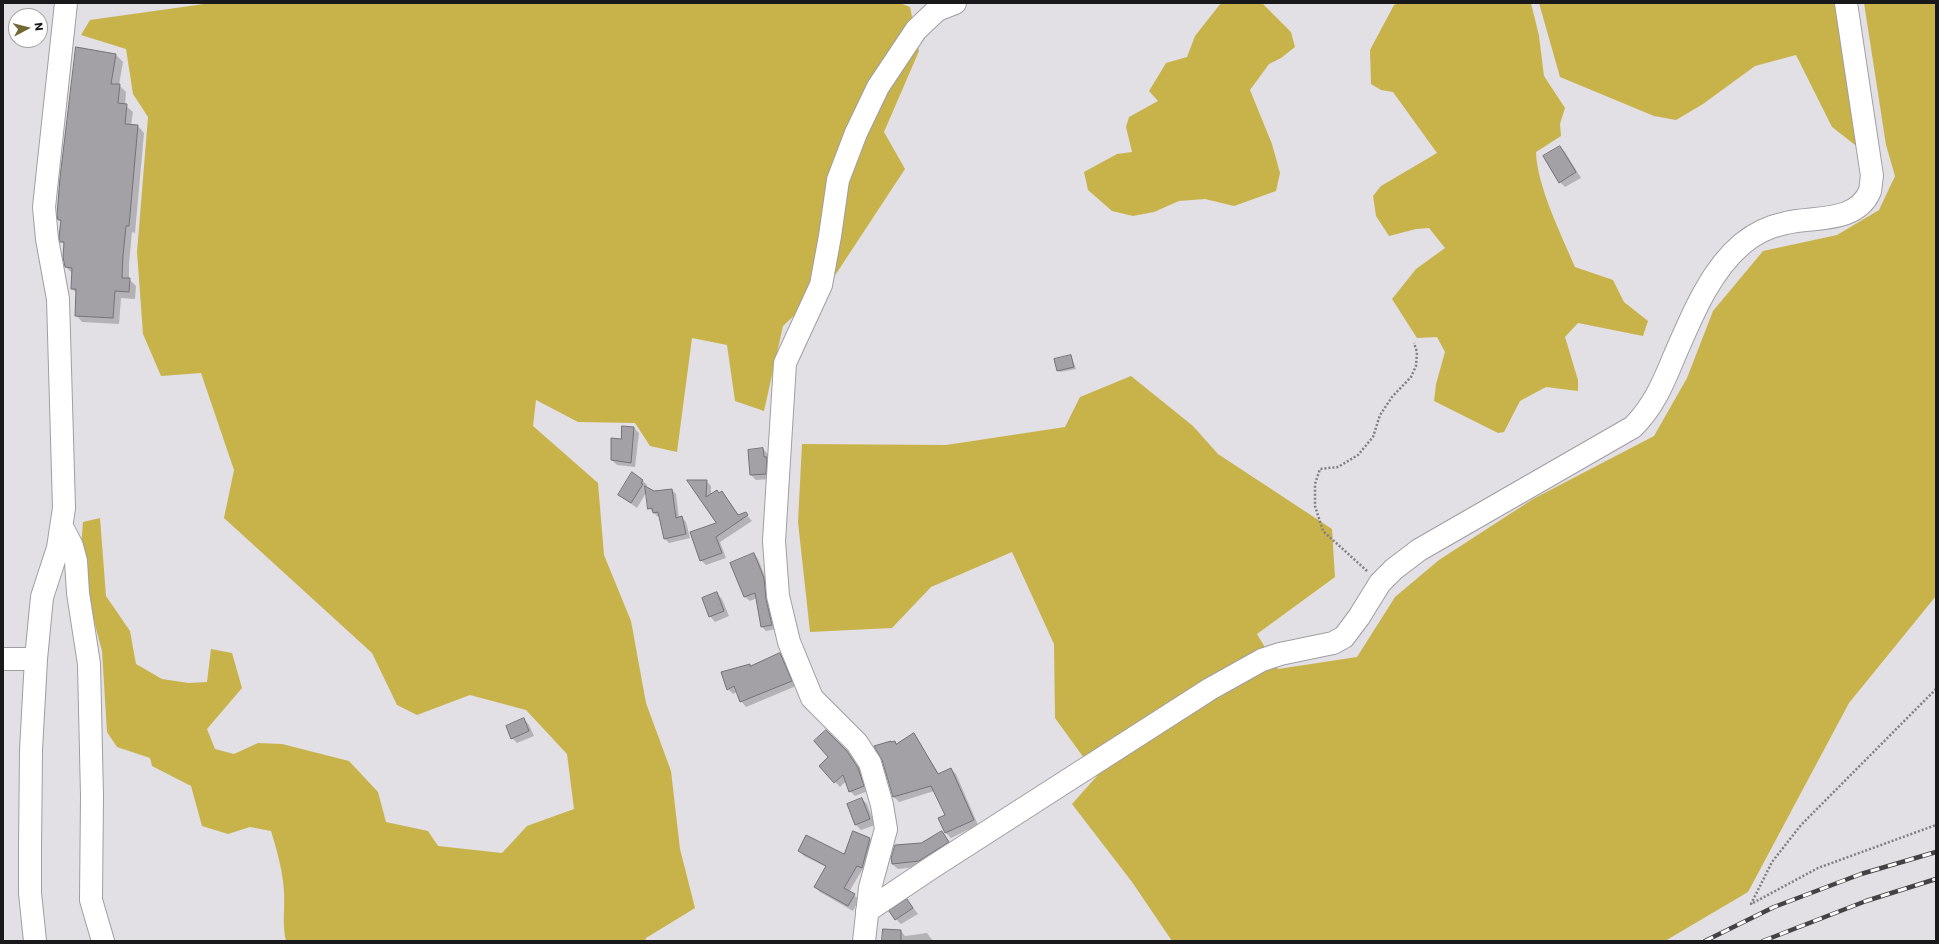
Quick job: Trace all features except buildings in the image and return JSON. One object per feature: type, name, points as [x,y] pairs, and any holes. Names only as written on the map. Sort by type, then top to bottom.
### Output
[{"type":"street","points":[[35,941],[30,893],[30,848],[31,750],[36,659],[42,597],[58,548],[64,508],[58,299],[47,239],[44,207],[66,3]]},
{"type":"street","points":[[864,941],[870,888],[886,829],[882,805],[870,763],[862,750],[812,698],[789,642],[778,596],[774,541],[785,363],[821,285],[838,180],[856,133],[878,87],[916,30],[937,10],[955,3]]},
{"type":"street","points":[[867,911],[931,868],[1210,689],[1262,660],[1280,654],[1333,643],[1344,636],[1359,618],[1380,583],[1394,569],[1419,550],[1637,424],[1645,416],[1658,396],[1690,320],[1724,262],[1743,243],[1768,228],[1787,222],[1843,215],[1859,205],[1870,191],[1872,176],[1846,3]]},
{"type":"street","points":[[62,529],[72,546],[76,561],[78,593],[89,664],[92,796],[91,900],[103,941]]},
{"type":"street","points":[[3,659],[36,659]]},
{"type":"path","points":[[1380,583],[1323,531],[1315,506],[1315,484],[1320,469],[1338,467],[1358,455],[1373,437],[1380,415],[1392,397],[1412,377],[1416,366],[1417,352],[1414,344]]},
{"type":"path","points":[[1936,689],[1801,825],[1772,862],[1751,904],[1818,868],[1936,825]]},
{"type":"shaded area","points":[[211,3],[900,3],[910,7],[919,51],[884,132],[905,169],[832,280],[783,326],[764,411],[735,401],[727,345],[692,338],[677,452],[650,446],[635,423],[578,422],[536,400],[533,426],[598,483],[604,555],[631,621],[646,703],[671,771],[680,849],[695,908],[646,938],[645,941],[286,941],[284,929],[282,876],[271,831],[250,827],[228,834],[202,826],[191,786],[152,766],[150,758],[117,747],[107,732],[102,651],[89,602],[81,547],[83,522],[100,518],[106,596],[130,631],[136,664],[162,679],[189,683],[207,682],[211,649],[232,653],[242,688],[207,729],[215,749],[234,754],[258,743],[282,744],[349,761],[378,792],[386,822],[428,831],[438,846],[502,853],[527,826],[574,809],[567,754],[526,710],[470,695],[417,715],[397,705],[372,653],[224,518],[234,470],[201,373],[161,376],[143,334],[137,252],[148,117],[133,94],[126,49],[81,35],[90,20]]},
{"type":"shaded area","points":[[1221,3],[1263,4],[1291,32],[1295,47],[1281,58],[1269,64],[1250,90],[1272,144],[1280,173],[1276,191],[1234,206],[1205,199],[1179,201],[1154,212],[1133,216],[1112,211],[1088,190],[1084,172],[1117,154],[1132,152],[1126,127],[1129,117],[1158,101],[1149,91],[1166,63],[1187,57],[1195,36]]},
{"type":"shaded area","points":[[1398,3],[1531,3],[1539,36],[1544,76],[1565,108],[1560,124],[1561,136],[1536,152],[1537,165],[1545,195],[1575,267],[1613,280],[1624,302],[1648,321],[1643,336],[1578,323],[1565,337],[1578,380],[1578,391],[1546,387],[1520,401],[1504,432],[1498,433],[1434,401],[1436,384],[1445,352],[1437,337],[1417,338],[1392,299],[1416,269],[1445,248],[1429,228],[1416,229],[1389,236],[1376,216],[1373,196],[1381,186],[1437,153],[1393,92],[1381,90],[1371,84],[1370,50],[1394,5]]},
{"type":"shaded area","points":[[1539,3],[1835,3],[1859,148],[1832,127],[1796,55],[1755,66],[1703,104],[1676,120],[1654,116],[1560,77]]},
{"type":"shaded area","points":[[1864,3],[1936,3],[1936,596],[1849,703],[1748,892],[1665,941],[1172,941],[1132,882],[1072,804],[1097,776],[1055,718],[1054,644],[1012,552],[931,587],[892,628],[810,632],[798,522],[802,444],[946,445],[1065,427],[1080,397],[1131,376],[1193,426],[1218,454],[1332,529],[1335,577],[1257,634],[1278,669],[1357,657],[1395,597],[1439,560],[1533,499],[1654,436],[1687,378],[1713,311],[1763,251],[1837,235],[1879,210],[1895,176],[1886,145]]},
{"type":"railway","points":[[1705,941],[1774,907],[1861,874],[1936,852]]},
{"type":"railway","points":[[1763,941],[1866,901],[1936,879]]}]
